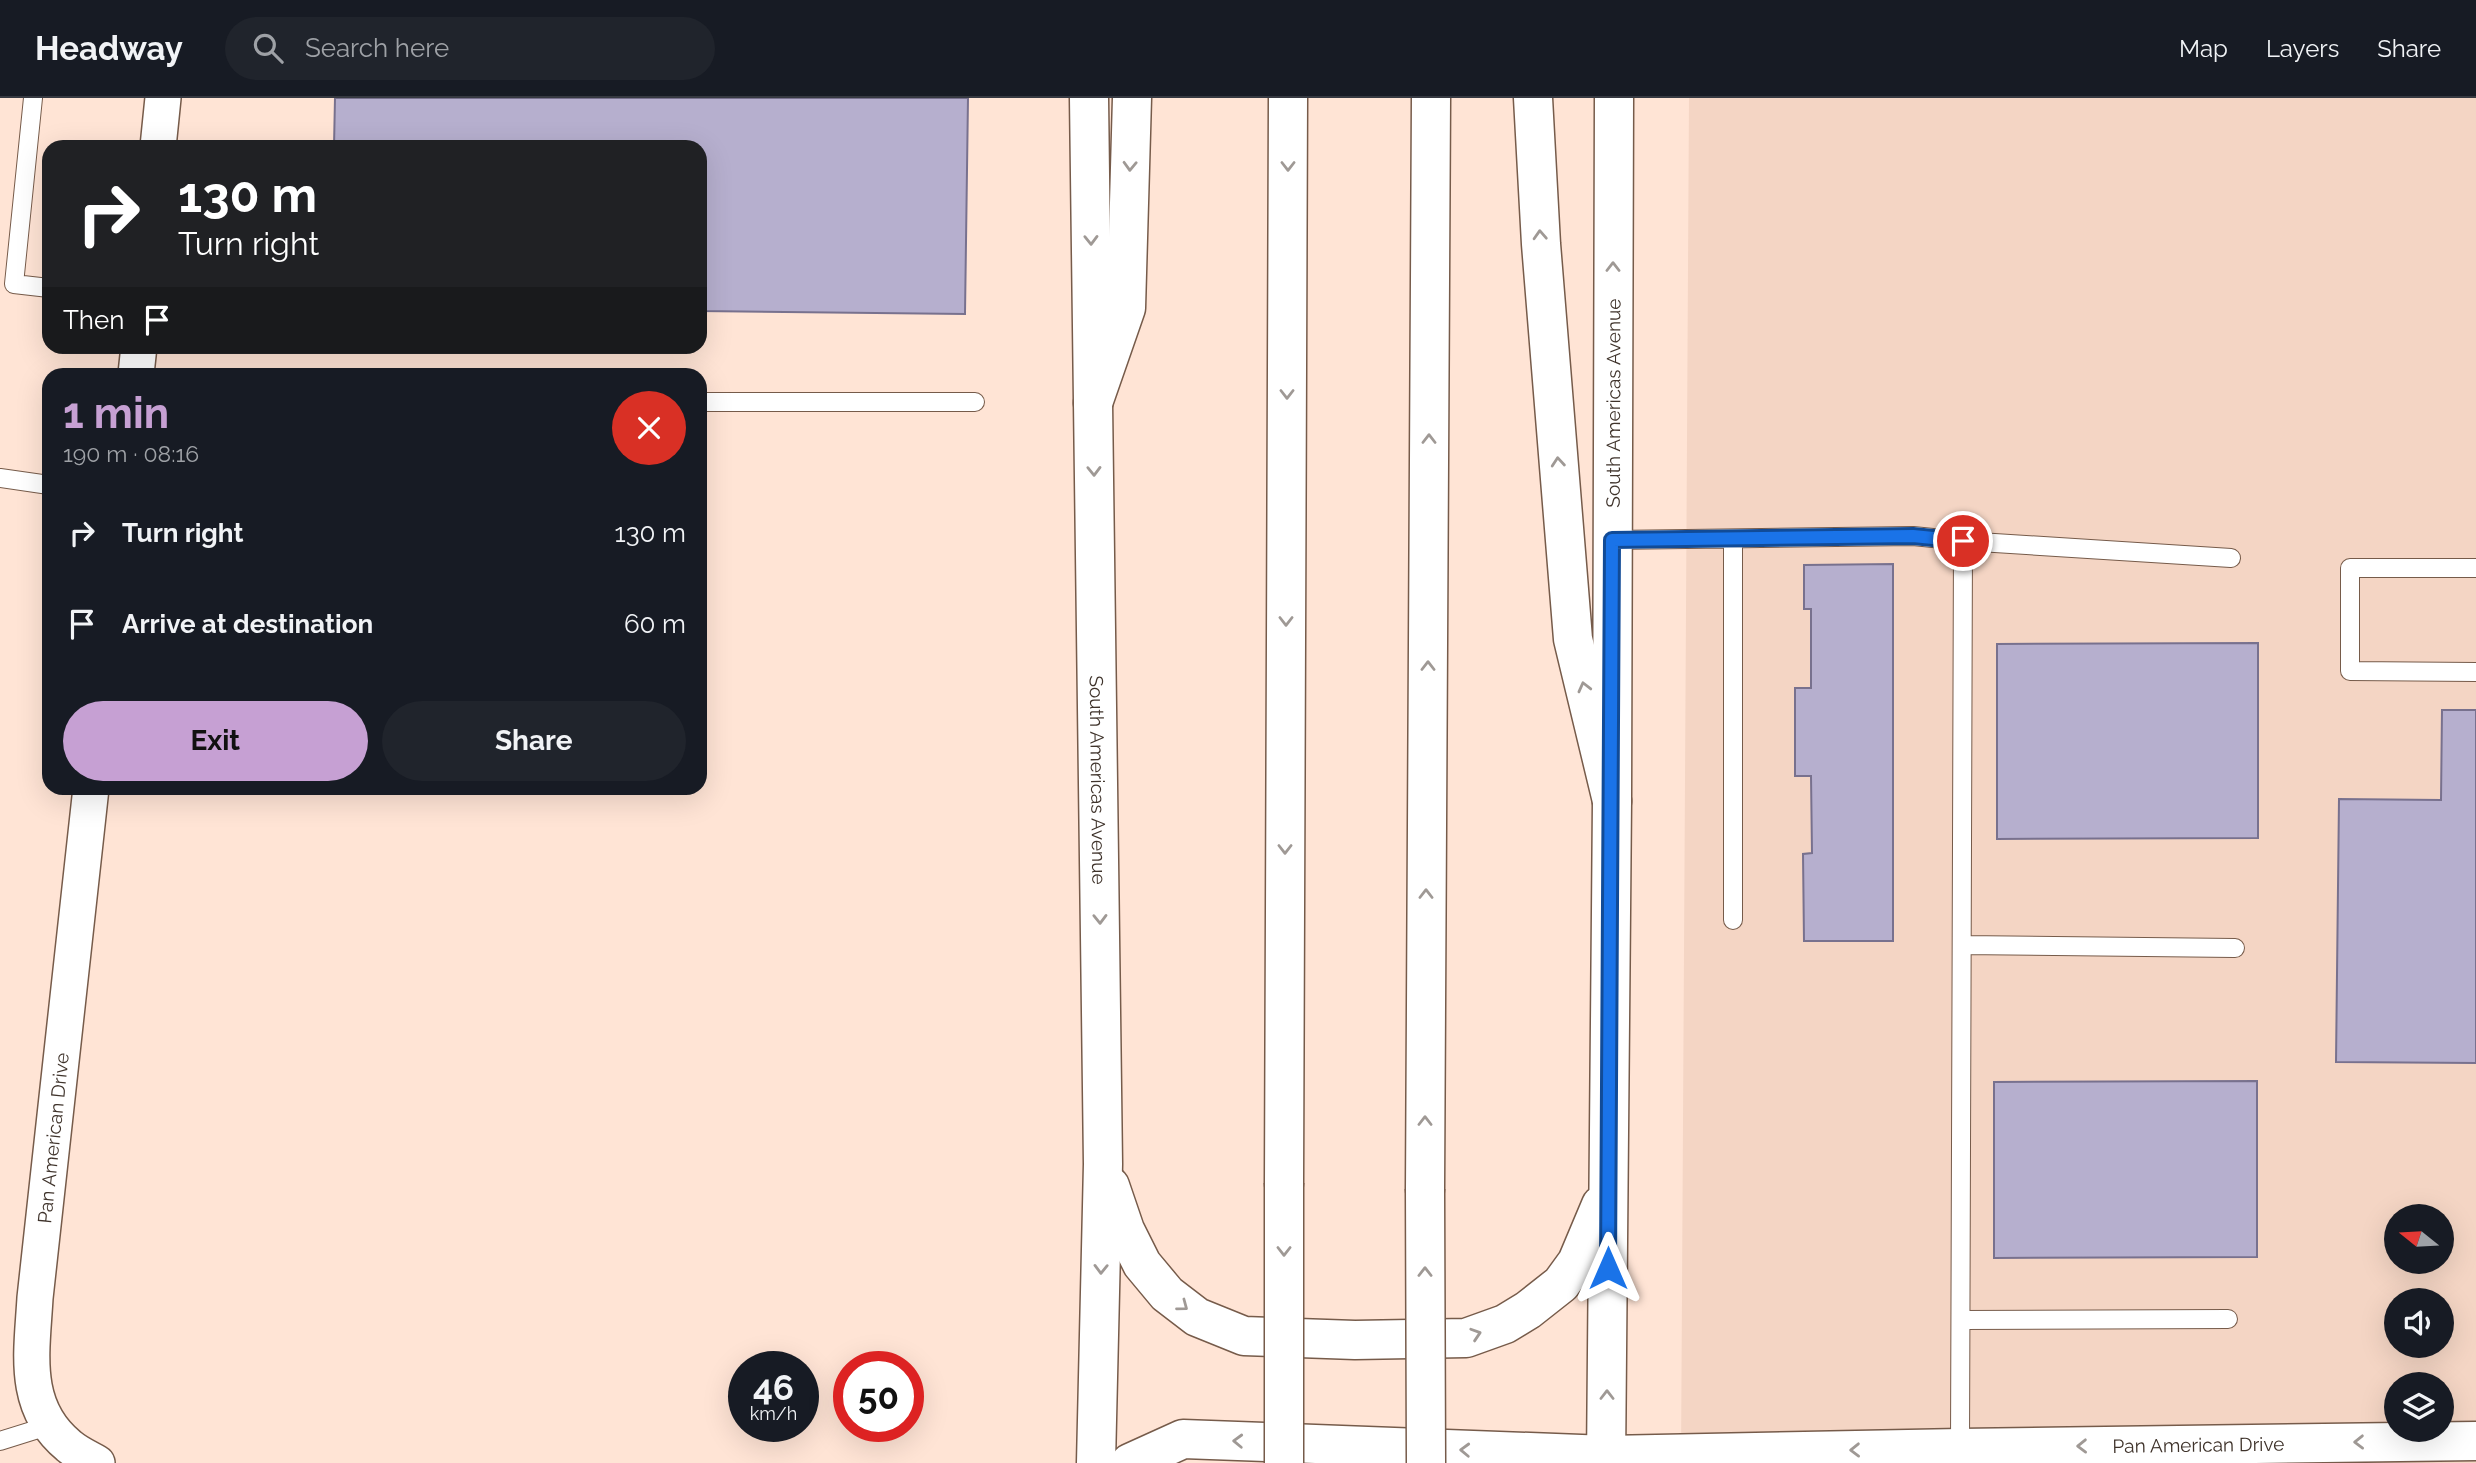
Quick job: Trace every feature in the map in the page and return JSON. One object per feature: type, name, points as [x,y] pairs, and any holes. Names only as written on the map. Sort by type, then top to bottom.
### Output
[{"type":"main road","name":"South Americas Avenue","points":[[1089,98],[1103,1164],[1096,1463]]},
{"type":"main road","points":[[1093,403],[1126,308],[1132,98]]},
{"type":"main road","points":[[1284,1463],[1288,98]]},
{"type":"main road","points":[[1426,1463],[1424,1189],[1431,98]]},
{"type":"main road","points":[[1533,98],[1541,244],[1573,639],[1612,801]]},
{"type":"main road","name":"South Americas Avenue","points":[[1607,1459],[1614,98]]},
{"type":"main road","points":[[1103,1164],[1125,1230],[1142,1265],[1167,1294],[1197,1317],[1244,1336],[1355,1340],[1466,1338],[1505,1324],[1561,1284],[1577,1262],[1608,1187]]},
{"type":"main road","name":"Pan American Drive","points":[[1130,1463],[1183,1439],[1607,1459],[1960,1448],[2476,1441]]},
{"type":"street","points":[[159,140],[163,98]]},
{"type":"street","name":"Pan American Drive","points":[[91,795],[35,1298],[30,1370],[37,1402],[51,1425],[69,1446],[97,1463]]},
{"type":"lane","points":[[33,98],[7,283],[42,287]]},
{"type":"lane","points":[[707,402],[975,402]]},
{"type":"lane","points":[[0,478],[42,484]]},
{"type":"lane","points":[[1612,540],[1913,536],[2231,558]]},
{"type":"lane","points":[[1733,539],[1733,920]]},
{"type":"lane","points":[[1960,1448],[1963,541]]},
{"type":"lane","points":[[2476,568],[2350,568],[2350,671],[2476,672]]},
{"type":"lane","points":[[1962,945],[2235,948]]},
{"type":"lane","points":[[1962,1320],[2228,1319]]},
{"type":"lane","points":[[0,1441],[51,1425]]},
{"type":"shaded area","points":[[1689,98],[2476,98],[2476,1463],[1681,1463]]},
{"type":"building","points":[[335,98],[968,98],[965,314],[707,311],[707,140],[334,140]]},
{"type":"building","points":[[1893,564],[1893,941],[1804,941],[1803,854],[1812,853],[1811,776],[1795,776],[1795,688],[1811,688],[1811,609],[1804,609],[1804,565]]},
{"type":"building","points":[[2258,643],[2258,838],[1997,839],[1997,644]]},
{"type":"building","points":[[2442,710],[2476,710],[2476,1063],[2336,1062],[2339,799],[2441,800]]},
{"type":"building","points":[[2257,1081],[2257,1257],[1994,1258],[1994,1082]]},
{"type":"route","points":[[1608,1268],[1612,540],[1913,536],[1963,541]]}]
